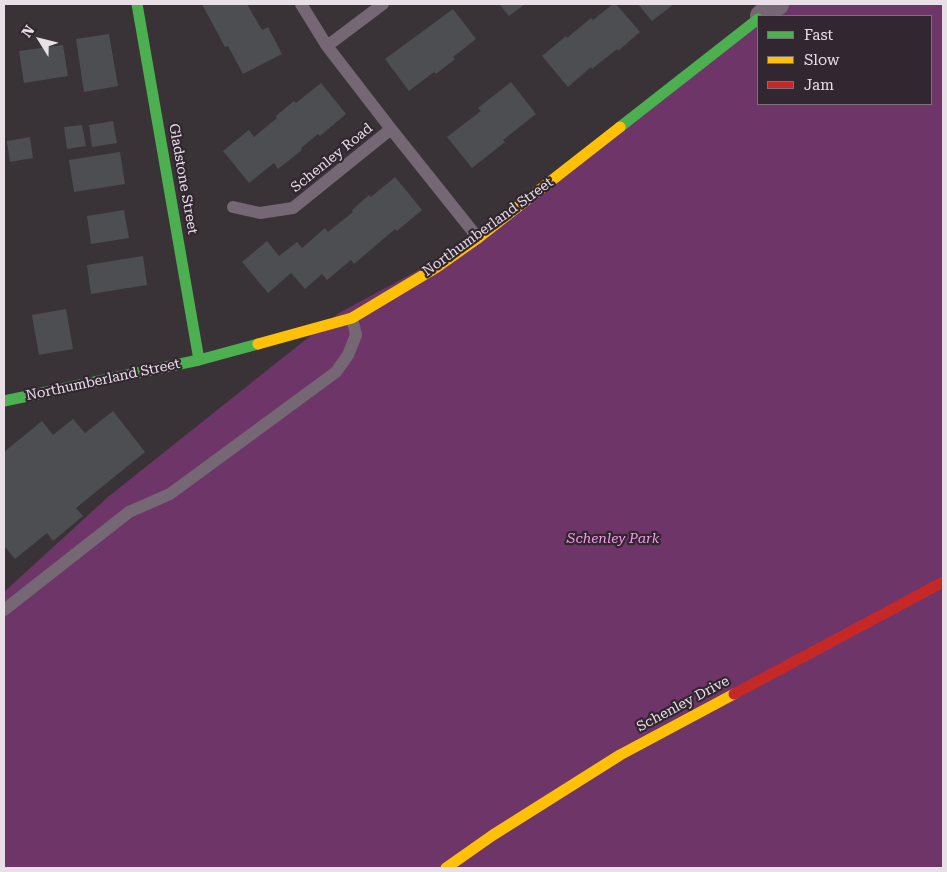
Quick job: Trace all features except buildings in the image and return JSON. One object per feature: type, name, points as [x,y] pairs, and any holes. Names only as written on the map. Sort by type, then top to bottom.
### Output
[{"type":"street","name":"Gladstone Street","points":[[137,4],[199,360]]},
{"type":"street","points":[[763,15],[778,4]]},
{"type":"street","name":"Northumberland Street","points":[[4,401],[199,360],[352,318],[437,267],[478,238],[757,20]]},
{"type":"street","name":"Schenley Drive","points":[[446,868],[620,755],[943,582]]},
{"type":"lane","name":"Schenley Road","points":[[301,4],[327,46],[391,130],[478,238]]},
{"type":"lane","points":[[327,46],[383,4]]},
{"type":"lane","name":"Schenley Road","points":[[233,207],[260,213],[293,208],[391,130]]},
{"type":"lane","points":[[4,610],[129,512],[170,494],[336,372],[348,355],[356,335],[352,318]]},
{"type":"green space","name":"Schenley Park","points":[[777,4],[943,4],[943,868],[4,868],[4,592],[108,497],[339,313],[478,238],[757,20],[757,105],[932,105],[932,15],[763,15]]},
{"type":"traffic: fast","points":[[137,4],[199,360]]},
{"type":"traffic: fast","points":[[620,127],[757,20]]},
{"type":"traffic: fast","points":[[4,401],[199,360],[258,344]]},
{"type":"traffic: slow","points":[[258,344],[352,318],[437,267],[478,238],[620,127]]},
{"type":"traffic: slow","points":[[446,868],[493,835],[620,755],[734,694]]},
{"type":"traffic: jam","points":[[734,694],[943,582]]}]
